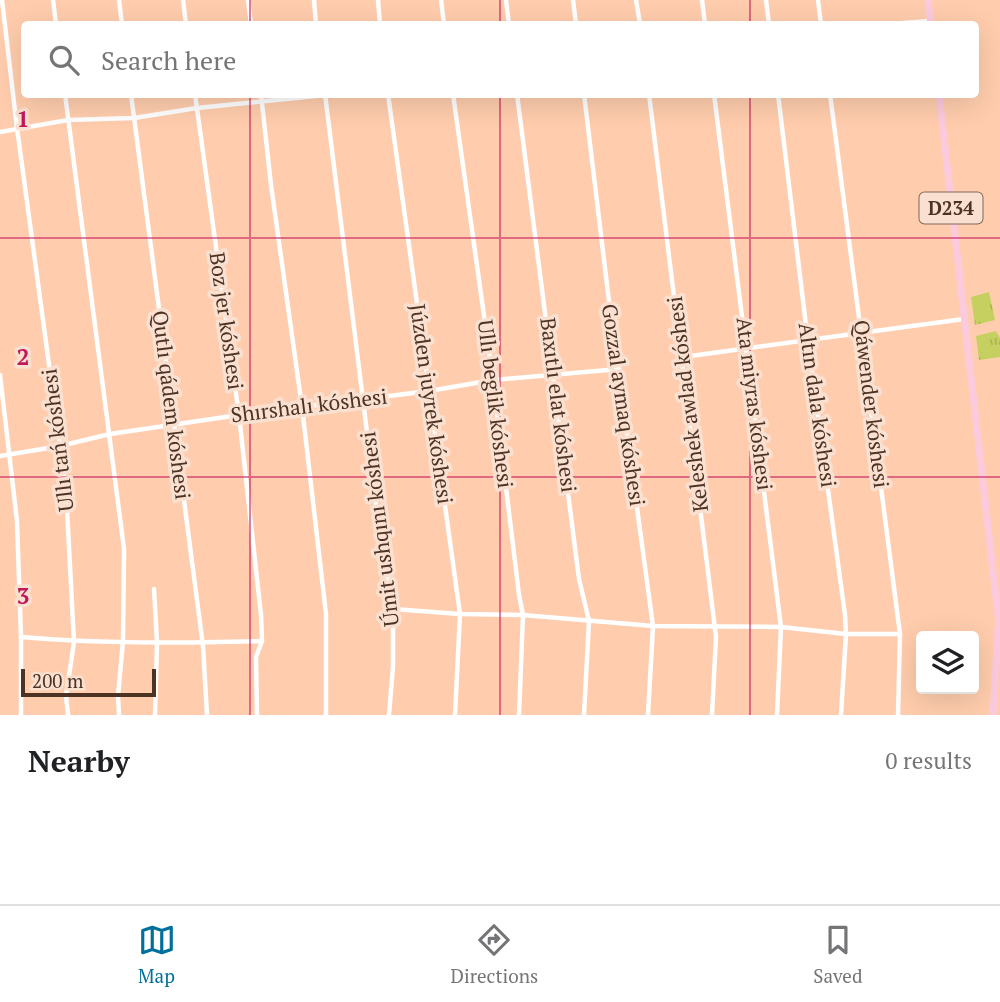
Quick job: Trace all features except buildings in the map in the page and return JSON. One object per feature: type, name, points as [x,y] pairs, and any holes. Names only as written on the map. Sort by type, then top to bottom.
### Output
[{"type":"main road","points":[[928,0],[931,21]]},
{"type":"main road","name":"D234","points":[[939,98],[1000,633]]},
{"type":"main road","name":"D234","points":[[993,715],[999,624]]},
{"type":"street","name":"Ullı tań kóshesi","points":[[2,0],[66,490],[74,642],[66,696],[68,715]]},
{"type":"street","points":[[53,0],[56,21]]},
{"type":"street","points":[[119,0],[122,21]]},
{"type":"street","points":[[183,0],[186,21]]},
{"type":"street","points":[[248,0],[251,21]]},
{"type":"street","points":[[314,0],[316,21]]},
{"type":"street","points":[[378,0],[380,21]]},
{"type":"street","points":[[441,0],[444,21]]},
{"type":"street","points":[[506,0],[509,21]]},
{"type":"street","points":[[573,0],[576,21]]},
{"type":"street","points":[[636,0],[640,21]]},
{"type":"street","points":[[702,0],[705,21]]},
{"type":"street","points":[[766,0],[769,21]]},
{"type":"street","points":[[818,0],[821,21]]},
{"type":"street","points":[[65,98],[124,549],[119,715]]},
{"type":"street","name":"Qutlı qádem kóshesi","points":[[132,98],[202,642],[207,715]]},
{"type":"street","name":"Boz jer kóshesi","points":[[196,98],[239,415],[261,615],[262,640],[256,657],[257,715]]},
{"type":"street","points":[[0,132],[68,120],[134,118],[255,98]]},
{"type":"street","points":[[261,98],[326,614],[326,715]]},
{"type":"street","name":"Úmit ushqını kóshesi","points":[[326,98],[376,505],[393,609],[393,666],[389,715]]},
{"type":"street","name":"Júzden juyrek kóshesi","points":[[389,98],[460,614],[455,715]]},
{"type":"street","name":"Ullı beglik kóshesi","points":[[454,98],[523,615],[519,715]]},
{"type":"street","name":"Baxıtlı elat kóshesi","points":[[518,98],[555,374],[579,579],[589,621],[584,715]]},
{"type":"street","name":"Gozzal aymaq kóshesi","points":[[584,98],[653,626],[648,715]]},
{"type":"street","name":"Keleshek awlad kóshesi","points":[[650,98],[715,626],[712,715]]},
{"type":"street","name":"Ata miyras kóshesi","points":[[715,98],[781,627],[777,715]]},
{"type":"street","name":"Altın dala kóshesi","points":[[778,98],[846,634],[841,715]]},
{"type":"street","name":"Qáwender kóshesi","points":[[831,98],[900,634],[898,715]]},
{"type":"street","points":[[682,357],[964,319]]},
{"type":"street","name":"Shırshalı kóshesi","points":[[0,456],[110,434],[239,415],[429,391],[493,380],[619,369]]},
{"type":"street","points":[[0,375],[17,520],[21,715]]},
{"type":"street","points":[[154,589],[157,643],[155,715]]},
{"type":"street","points":[[393,609],[523,615],[653,626],[781,627],[846,634],[900,634]]},
{"type":"street","points":[[21,637],[74,642],[262,640]]},
{"type":"green space","points":[[989,292],[995,320],[975,325],[971,297]]},
{"type":"green space","points":[[996,331],[1000,338],[1000,357],[979,360],[976,336]]}]
